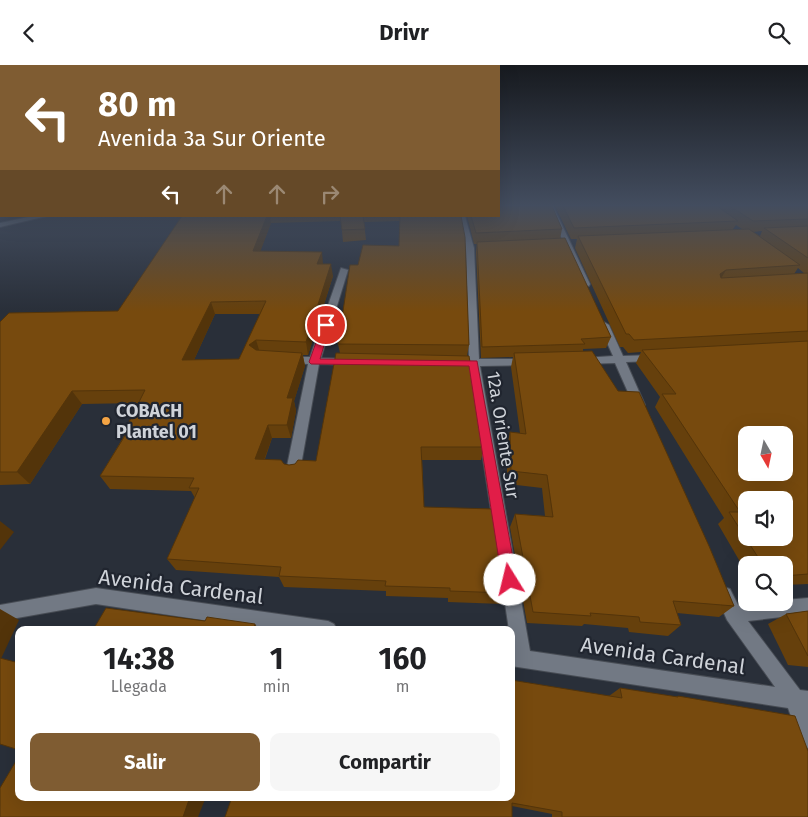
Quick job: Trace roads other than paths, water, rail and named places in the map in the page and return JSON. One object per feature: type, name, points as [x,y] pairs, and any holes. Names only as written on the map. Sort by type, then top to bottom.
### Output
[{"type":"street","name":"12a. Oriente Sur","points":[[473,241],[475,247],[474,363],[512,626]]},
{"type":"street","points":[[563,241],[588,289]]},
{"type":"street","points":[[564,245],[579,244]]},
{"type":"street","points":[[293,471],[314,362],[344,270]]},
{"type":"street","points":[[600,315],[643,414]]},
{"type":"street","points":[[570,361],[668,357]]},
{"type":"street","points":[[278,360],[364,362]]},
{"type":"street","points":[[444,363],[541,362]]},
{"type":"street","points":[[720,587],[732,614],[802,700],[808,738]]},
{"type":"street","name":"Avenida Cardenal","points":[[0,613],[96,596],[301,626]]},
{"type":"street","points":[[732,614],[808,606]]},
{"type":"street","name":"12a. Oriente Sur","points":[[515,644],[517,658]]},
{"type":"street","name":"Avenida Cardenal","points":[[517,658],[802,700]]},
{"type":"place","name":"COBACH Plantel 01","points":[[106,421]]}]
